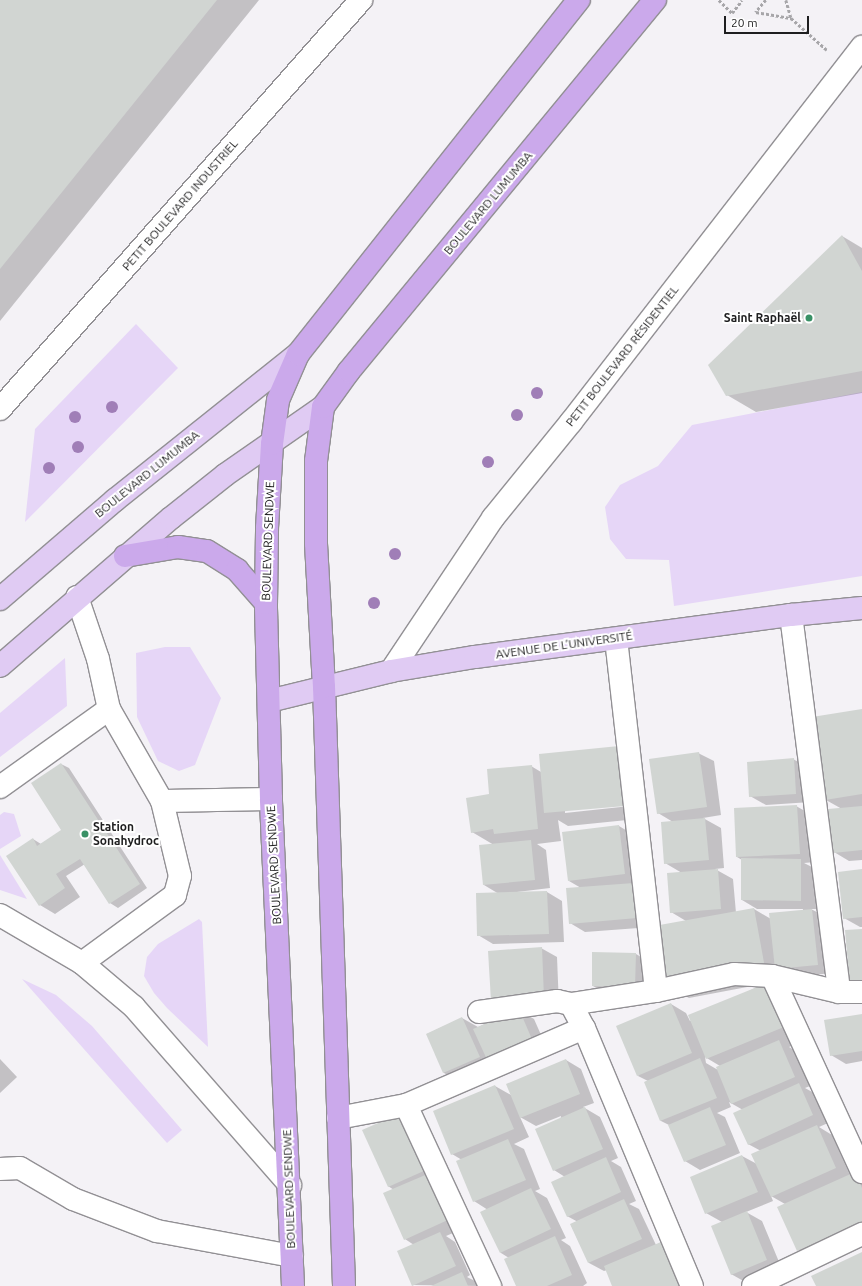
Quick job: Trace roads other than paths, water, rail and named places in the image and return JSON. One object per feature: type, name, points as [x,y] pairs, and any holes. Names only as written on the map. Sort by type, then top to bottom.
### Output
[{"type":"highway","name":"BOULEVARD LUMUMBA","points":[[272,444],[278,400],[298,354],[579,0]]},
{"type":"highway","name":"BOULEVARD LUMUMBA","points":[[324,687],[316,543],[316,461],[323,407],[349,371],[656,0]]},
{"type":"highway","name":"BOULEVARD SENDWE","points":[[272,444],[267,528],[266,603],[271,799],[290,1185],[293,1286]]},
{"type":"highway","points":[[125,556],[178,547],[207,551],[237,570],[266,603]]},
{"type":"highway","points":[[324,687],[344,1286]]},
{"type":"main road","name":"BOULEVARD LUMUMBA","points":[[0,599],[115,500],[298,354]]},
{"type":"main road","name":"BOULEVARD LUMUMBA","points":[[0,666],[125,556],[225,475],[272,444],[323,407]]},
{"type":"main road","name":"AVENUE DE L’UNIVERSITÉ","points":[[269,701],[391,671],[475,657],[791,615],[862,608]]},
{"type":"street","name":"PETIT BOULEVARD INDUSTRIEL","points":[[3,400],[361,0]]},
{"type":"street","name":"PETIT BOULEVARD RÉSIDENTIEL","points":[[391,671],[493,518],[571,422],[862,47]]},
{"type":"street","points":[[77,597],[98,659],[108,708],[162,801],[180,876],[175,895],[82,963]]},
{"type":"street","points":[[791,615],[839,992]]},
{"type":"street","points":[[616,639],[656,991]]},
{"type":"street","points":[[0,787],[108,708]]},
{"type":"street","points":[[162,801],[271,799]]},
{"type":"street","points":[[0,915],[82,963],[134,1007],[290,1185]]},
{"type":"street","points":[[479,1012],[557,1001],[571,1004],[656,991],[734,974],[772,976],[839,992],[862,992]]},
{"type":"street","points":[[772,976],[862,1172]]},
{"type":"street","points":[[571,1004],[584,1028],[692,1286]]},
{"type":"street","points":[[338,1118],[406,1105],[584,1028]]},
{"type":"street","points":[[406,1105],[490,1286]]},
{"type":"street","points":[[0,1169],[20,1168],[73,1199],[157,1231],[292,1256]]},
{"type":"street","points":[[753,1286],[778,1281],[862,1234]]},
{"type":"place","name":"Saint Raphaël","points":[[809,318]]},
{"type":"place","name":"Station Sonahydroc","points":[[85,834]]}]
